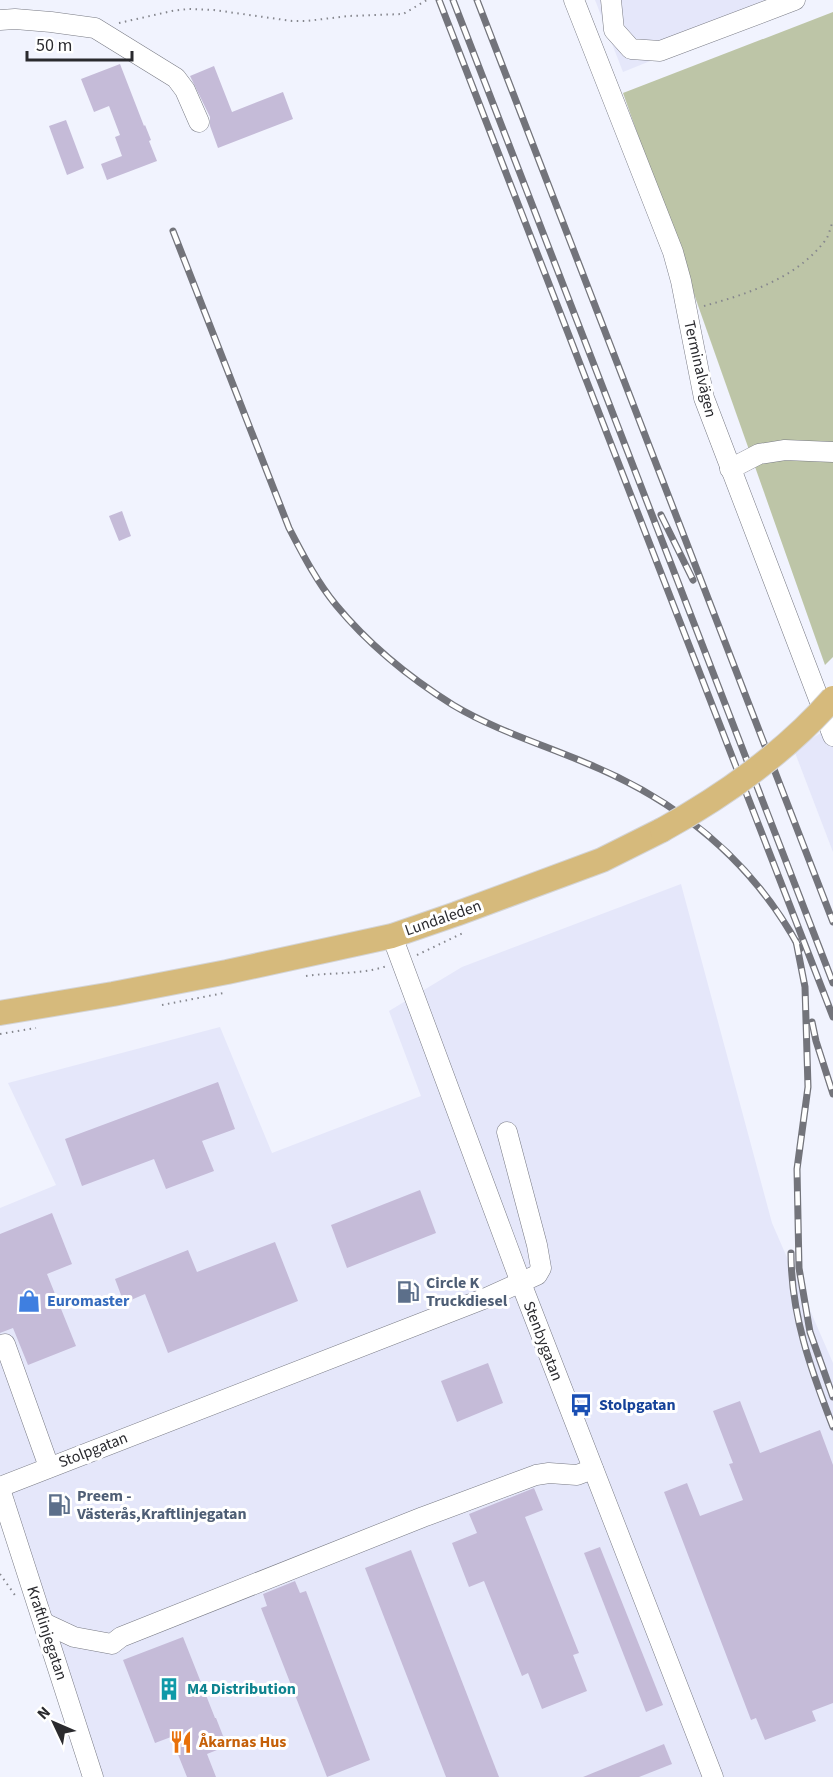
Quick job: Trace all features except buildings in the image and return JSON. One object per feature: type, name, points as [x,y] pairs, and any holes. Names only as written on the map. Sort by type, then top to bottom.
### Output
[{"type":"main road","name":"Lundaleden","points":[[0,1013],[113,994],[392,936],[602,860],[695,812],[745,778],[790,742],[833,698]]},
{"type":"street","name":"Terminalvägen","points":[[574,0],[673,252],[704,398],[833,736]]},
{"type":"street","points":[[611,0],[614,30],[631,50],[660,51],[795,0]]},
{"type":"street","points":[[0,20],[51,22],[95,28],[176,78],[185,90],[199,122]]},
{"type":"street","points":[[730,469],[759,454],[785,450],[833,452]]},
{"type":"street","name":"Stenbygatan","points":[[392,936],[521,1283],[713,1777]]},
{"type":"street","points":[[507,1132],[541,1268],[537,1275],[521,1283]]},
{"type":"street","name":"Stolpgatan","points":[[0,1488],[521,1283]]},
{"type":"street","points":[[5,1344],[49,1467]]},
{"type":"street","points":[[44,1623],[74,1637],[112,1644],[121,1637],[536,1475],[549,1473],[577,1475],[593,1468]]},
{"type":"street","name":"Kraftlinjegatan","points":[[0,1488],[93,1777]]},
{"type":"path","points":[[95,28],[188,9],[214,10],[292,21],[403,14],[428,0]]},
{"type":"path","points":[[686,311],[751,292],[803,264],[826,241],[833,221]]},
{"type":"shaded area","points":[[595,0],[802,0],[623,72]]},
{"type":"shaded area","points":[[833,725],[833,852],[794,750]]},
{"type":"shaded area","points":[[681,884],[772,1223],[833,1363],[833,1777],[100,1777],[0,1473],[0,1208],[56,1185],[8,1083],[220,1027],[272,1153],[421,1096],[389,1011],[462,967]]},
{"type":"green space","points":[[833,12],[833,657],[825,665],[623,93]]},
{"type":"railway","points":[[439,0],[833,1017]]},
{"type":"railway","points":[[453,0],[833,983]]},
{"type":"railway","points":[[477,0],[833,922]]},
{"type":"railway","points":[[173,231],[289,528],[316,578],[349,620],[391,660],[421,684],[453,705],[502,729],[620,778],[682,815],[736,861],[781,917],[800,949]]},
{"type":"railway","points":[[661,515],[693,580]]},
{"type":"railway","points":[[796,941],[805,987],[808,1087],[797,1169],[799,1268],[810,1332],[833,1397]]},
{"type":"railway","points":[[812,1022],[833,1094]]},
{"type":"railway","points":[[791,1253],[798,1320],[810,1363],[833,1427]]},
{"type":"place","name":"Circle K Truckdiesel","points":[[408,1292]]},
{"type":"place","name":"Euromaster","points":[[29,1301]]},
{"type":"place","name":"Stolpgatan","points":[[581,1405]]},
{"type":"place","name":"Preem - Västerås,Kraftlinjegatan","points":[[59,1505]]},
{"type":"place","name":"M4 Distribution","points":[[169,1689]]},
{"type":"place","name":"Åkarnas Hus","points":[[181,1742]]}]
